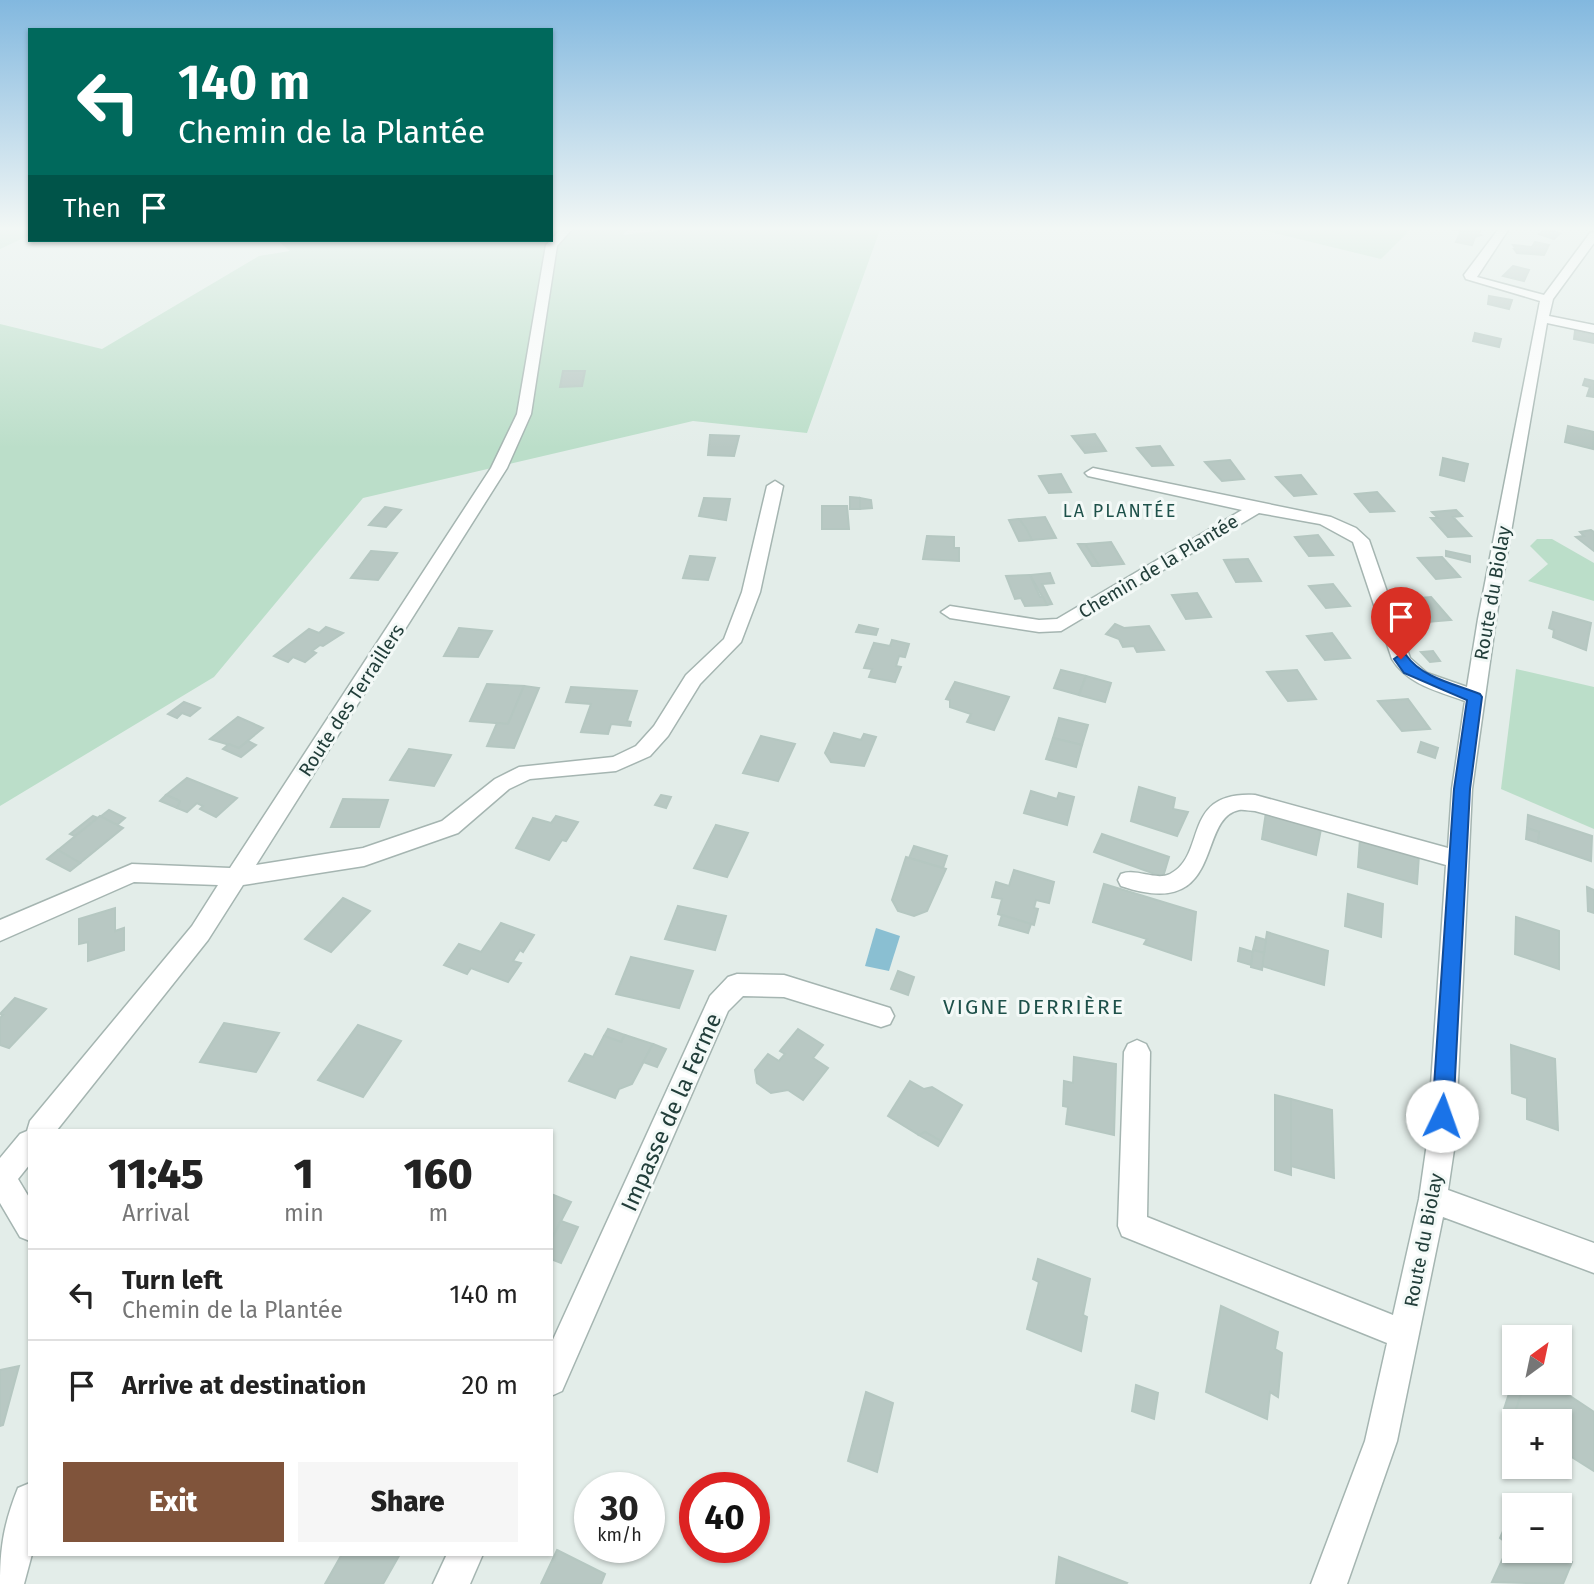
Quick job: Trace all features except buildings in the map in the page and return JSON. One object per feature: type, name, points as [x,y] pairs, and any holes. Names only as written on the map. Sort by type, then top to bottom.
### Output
[{"type":"street","name":"Route des Terraillers","points":[[41,1129],[200,933],[499,468],[524,414],[543,301]]},
{"type":"street","name":"Route du Biolay","points":[[1329,1584],[1381,1441],[1433,1199],[1441,1143],[1462,789],[1475,697],[1546,301]]},
{"type":"street","points":[[1542,318],[1594,329]]},
{"type":"street","points":[[1093,473],[1256,508]]},
{"type":"street","points":[[0,931],[132,873],[236,877],[364,857],[450,827],[502,783],[526,772],[616,764],[643,751],[661,731],[693,680],[732,642],[751,592],[775,486]]},
{"type":"street","name":"Chemin de la Plantée","points":[[950,612],[1039,626],[1061,625],[1256,508],[1318,519],[1353,533],[1361,540],[1401,659],[1409,670],[1475,697]]},
{"type":"street","points":[[1129,880],[1164,885],[1183,877],[1196,859],[1206,830],[1217,812],[1234,802],[1255,803],[1457,859]]},
{"type":"street","name":"Impasse de la Ferme","points":[[553,1376],[719,1004],[737,985],[784,986],[881,1016]]},
{"type":"street","points":[[1137,1052],[1132,1226],[1405,1335]]},
{"type":"street","points":[[28,1145],[0,1178],[28,1224]]},
{"type":"street","points":[[1433,1199],[1594,1258]]},
{"type":"street","points":[[6,1584],[28,1507]]},
{"type":"street","points":[[451,1584],[465,1556]]},
{"type":"green space","points":[[183,301],[854,301],[807,433],[693,421],[363,498],[214,677],[0,806],[0,324],[102,349]]},
{"type":"green space","points":[[1537,539],[1552,539],[1594,563],[1594,601],[1528,581],[1548,564],[1530,546]]},
{"type":"green space","points":[[1516,669],[1594,687],[1594,829],[1501,789]]},
{"type":"water","points":[[876,928],[900,936],[889,971],[865,966]]},
{"type":"district","name":"LA PLANTÉE","points":[[1120,511]]},
{"type":"district","name":"VIGNE DERRIÈRE","points":[[1034,1007]]},
{"type":"route","points":[[1401,659],[1409,670],[1420,677],[1475,697],[1462,789],[1442,1116]]}]
